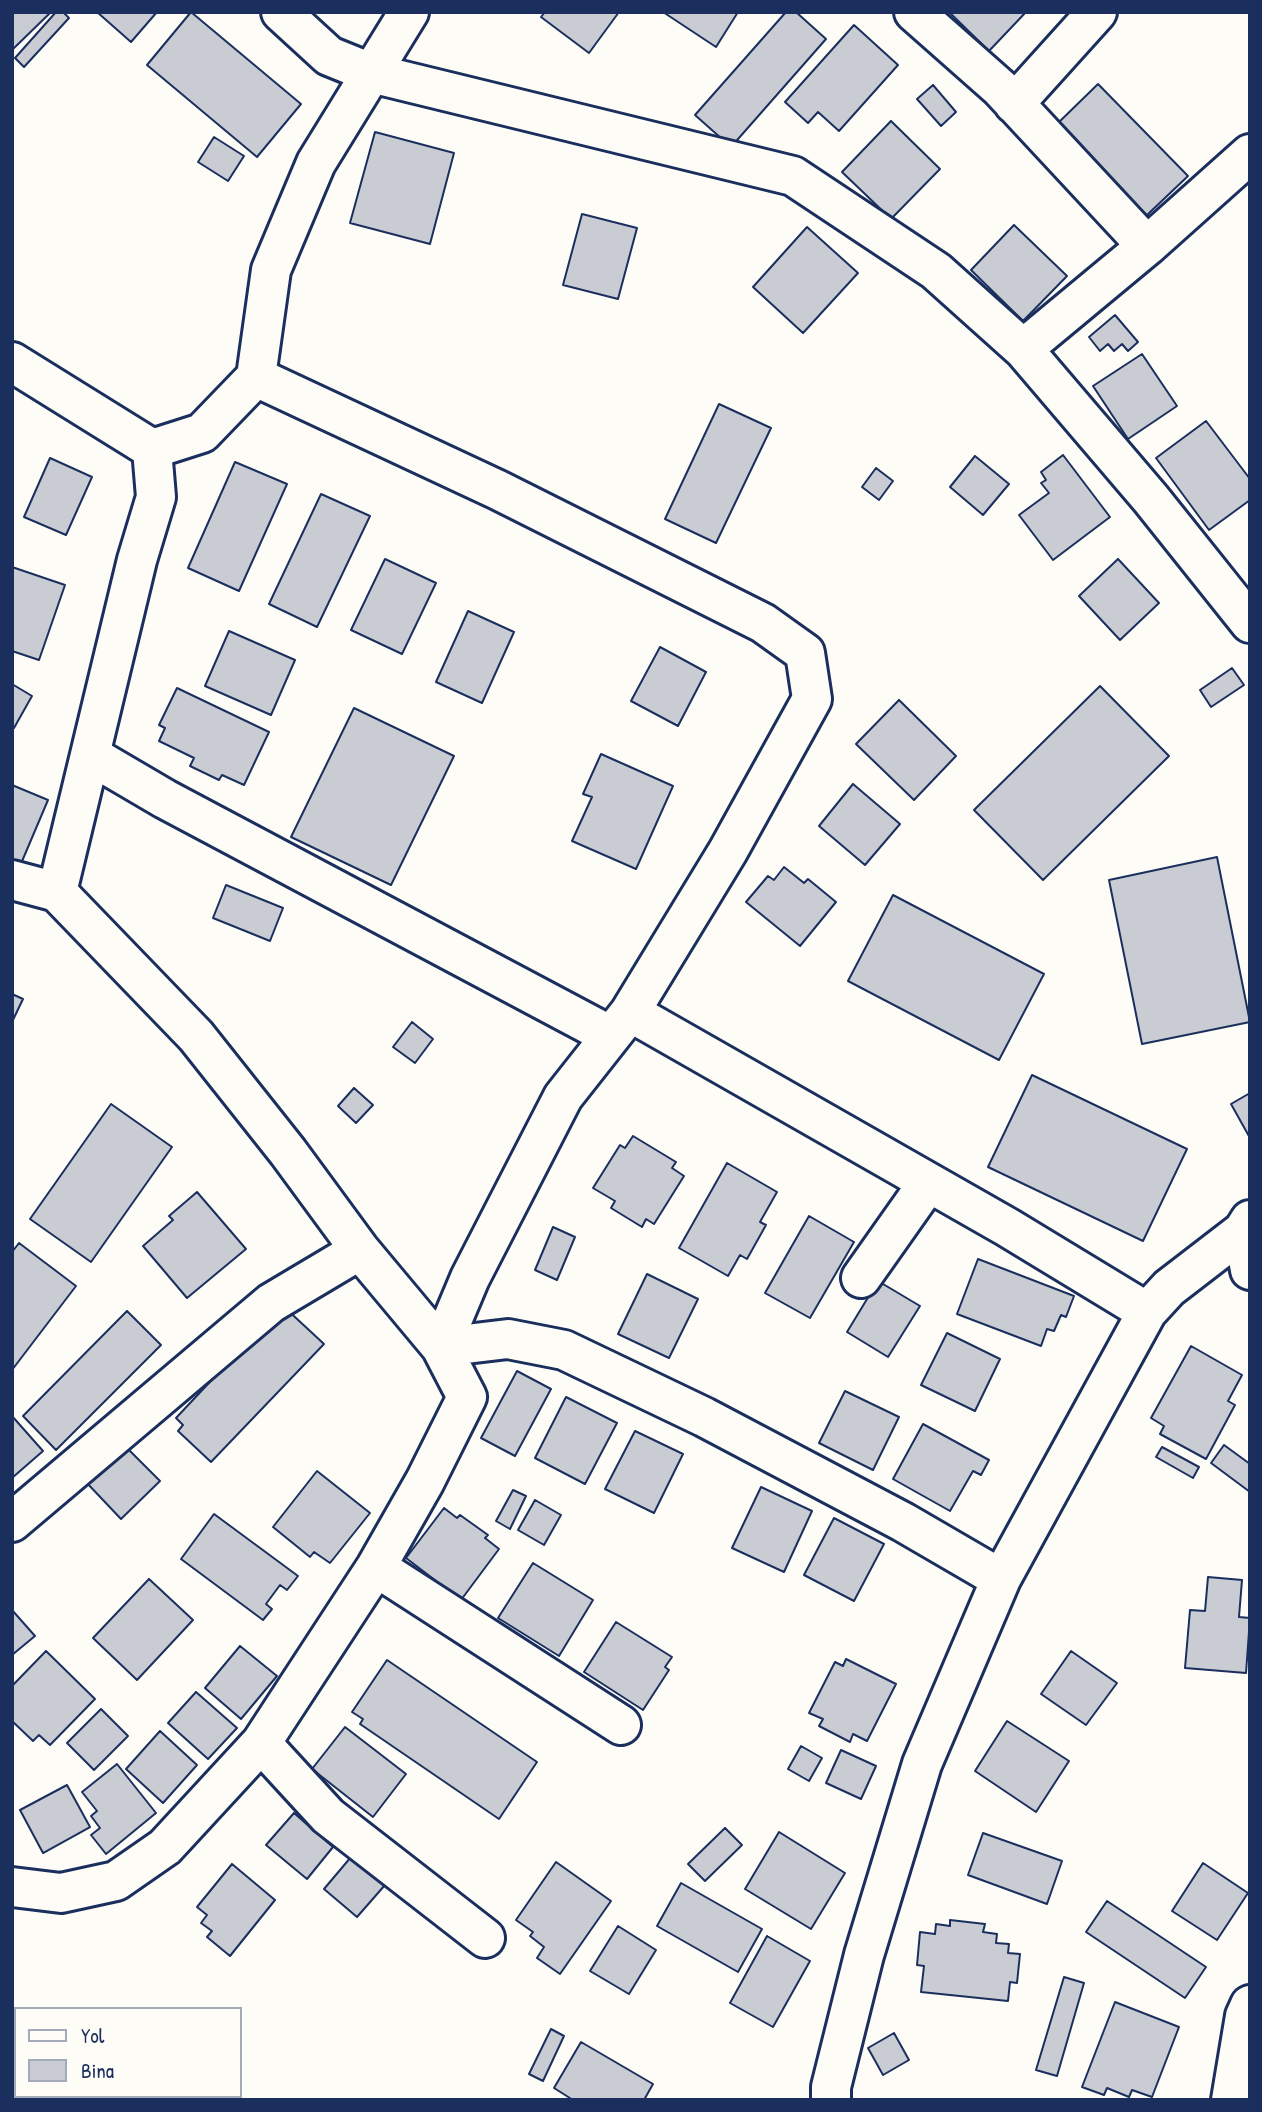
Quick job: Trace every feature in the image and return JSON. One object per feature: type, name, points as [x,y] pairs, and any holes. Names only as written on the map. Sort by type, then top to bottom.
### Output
[{"type":"street","points":[[281,12],[329,56],[371,74],[793,176],[936,271],[1023,349],[1151,499],[1250,623]]},
{"type":"street","points":[[12,362],[152,449],[202,433],[256,377],[271,270],[316,163],[409,12]]},
{"type":"street","points":[[914,12],[1014,103],[1147,246]]},
{"type":"street","points":[[1014,103],[1097,12]]},
{"type":"street","points":[[1023,349],[1147,246],[1250,154]]},
{"type":"street","points":[[256,377],[510,496],[763,623],[805,653],[812,699],[728,851],[621,1024],[563,1097],[470,1278],[441,1347]]},
{"type":"street","points":[[57,892],[137,560],[156,496],[152,449]]},
{"type":"street","points":[[90,755],[165,799],[621,1024],[928,1183],[1007,1227],[1147,1312]]},
{"type":"street","points":[[12,880],[57,892],[196,1035],[288,1152],[359,1250],[441,1347],[467,1397],[425,1481],[376,1567],[261,1743],[165,1847],[116,1881],[61,1893],[12,1887]]},
{"type":"street","points":[[860,1278],[928,1183]]},
{"type":"street","points":[[831,2100],[831,2087],[864,1955],[922,1764],[1001,1579],[1147,1312],[1169,1288],[1246,1225]]},
{"type":"street","points":[[1246,1225],[1250,1270]]},
{"type":"street","points":[[12,1522],[271,1303],[359,1250]]},
{"type":"street","points":[[441,1347],[508,1339],[564,1350],[740,1436],[903,1522],[1001,1579]]},
{"type":"street","points":[[376,1567],[621,1725]]},
{"type":"street","points":[[261,1743],[328,1816],[485,1938]]},
{"type":"street","points":[[1231,2100],[1245,2016],[1250,2005]]},
{"type":"building","points":[[12,12],[51,12],[12,50]]},
{"type":"building","points":[[56,12],[63,12],[69,18],[24,67],[15,58]]},
{"type":"building","points":[[97,12],[157,12],[131,42]]},
{"type":"building","points":[[191,12],[301,104],[257,157],[147,65]]},
{"type":"building","points":[[545,12],[619,12],[589,53],[541,17]]},
{"type":"building","points":[[663,12],[738,12],[716,47]]},
{"type":"building","points":[[786,12],[796,12],[826,39],[731,147],[695,115]]},
{"type":"building","points":[[949,12],[1026,12],[989,51]]},
{"type":"building","points":[[854,25],[898,65],[839,131],[818,112],[808,123],[785,102]]},
{"type":"building","points":[[1098,84],[1188,176],[1146,216],[1056,125]]},
{"type":"building","points":[[933,85],[956,112],[941,126],[917,99]]},
{"type":"building","points":[[891,121],[940,169],[891,219],[842,172]]},
{"type":"building","points":[[375,132],[454,153],[430,244],[350,223]]},
{"type":"building","points":[[214,137],[244,156],[228,181],[198,162]]},
{"type":"building","points":[[582,214],[637,228],[618,299],[563,285]]},
{"type":"building","points":[[1014,225],[1067,276],[1023,321],[971,270]]},
{"type":"building","points":[[807,227],[858,273],[803,333],[753,287]]},
{"type":"building","points":[[1115,315],[1138,342],[1128,351],[1122,344],[1114,351],[1108,344],[1100,351],[1089,337]]},
{"type":"building","points":[[1142,354],[1177,406],[1128,439],[1093,386]]},
{"type":"building","points":[[719,404],[771,428],[716,543],[665,519]]},
{"type":"building","points":[[1206,421],[1250,479],[1250,500],[1209,530],[1156,458]]},
{"type":"building","points":[[1063,455],[1110,517],[1053,560],[1019,515],[1049,493],[1041,483],[1046,480],[1041,472]]},
{"type":"building","points":[[975,456],[1009,484],[983,515],[950,487]]},
{"type":"building","points":[[50,458],[92,477],[66,535],[24,517]]},
{"type":"building","points":[[235,462],[287,484],[239,591],[188,568]]},
{"type":"building","points":[[876,468],[893,481],[879,500],[862,487]]},
{"type":"building","points":[[321,494],[370,516],[317,627],[269,604]]},
{"type":"building","points":[[385,559],[436,583],[402,654],[351,630]]},
{"type":"building","points":[[1118,559],[1159,603],[1120,640],[1079,596]]},
{"type":"building","points":[[12,567],[65,585],[39,660],[12,651]]},
{"type":"building","points":[[468,611],[514,632],[482,703],[436,682]]},
{"type":"building","points":[[229,631],[295,660],[271,715],[205,686]]},
{"type":"building","points":[[660,647],[706,672],[678,726],[631,701]]},
{"type":"building","points":[[1232,668],[1244,685],[1211,707],[1200,690]]},
{"type":"building","points":[[12,684],[32,696],[14,728],[12,727]]},
{"type":"building","points":[[1100,686],[1169,756],[1043,880],[974,810]]},
{"type":"building","points":[[177,688],[269,732],[244,785],[222,775],[219,780],[190,766],[194,758],[159,741],[165,728],[159,725]]},
{"type":"building","points":[[899,700],[956,756],[914,800],[856,744]]},
{"type":"building","points":[[354,708],[454,756],[391,885],[291,837]]},
{"type":"building","points":[[601,754],[673,786],[636,869],[572,841],[592,797],[583,794]]},
{"type":"building","points":[[853,784],[900,824],[865,865],[819,826]]},
{"type":"building","points":[[12,785],[48,800],[20,866],[12,863]]},
{"type":"building","points":[[1217,857],[1250,1022],[1142,1044],[1109,880]]},
{"type":"building","points":[[784,867],[804,883],[808,879],[836,902],[800,946],[746,902],[768,876],[774,880]]},
{"type":"building","points":[[226,885],[283,908],[270,941],[213,918]]},
{"type":"building","points":[[893,895],[1044,974],[999,1060],[848,981]]},
{"type":"building","points":[[12,994],[23,999],[12,1022]]},
{"type":"building","points":[[412,1022],[433,1039],[415,1063],[393,1047]]},
{"type":"building","points":[[1032,1075],[1187,1149],[1143,1241],[988,1167]]},
{"type":"building","points":[[354,1088],[373,1105],[356,1123],[338,1106]]},
{"type":"building","points":[[1250,1093],[1250,1138],[1231,1104]]},
{"type":"building","points":[[111,1104],[172,1147],[91,1262],[30,1219]]},
{"type":"building","points":[[633,1136],[676,1162],[672,1168],[684,1176],[654,1224],[646,1219],[642,1227],[611,1208],[615,1201],[593,1188],[620,1145],[625,1148]]},
{"type":"building","points":[[727,1163],[777,1192],[760,1222],[766,1225],[747,1259],[740,1255],[728,1276],[679,1248]]},
{"type":"building","points":[[197,1192],[246,1249],[187,1298],[143,1246],[173,1220],[169,1216]]},
{"type":"building","points":[[809,1216],[854,1242],[810,1318],[765,1293]]},
{"type":"building","points":[[553,1227],[575,1237],[557,1280],[535,1270]]},
{"type":"building","points":[[19,1243],[76,1286],[12,1370],[12,1252]]},
{"type":"building","points":[[978,1259],[1074,1296],[1066,1317],[1061,1315],[1054,1331],[1047,1329],[1041,1346],[957,1314]]},
{"type":"building","points":[[647,1274],[698,1299],[669,1358],[618,1334]]},
{"type":"building","points":[[878,1281],[920,1306],[888,1357],[847,1332]]},
{"type":"building","points":[[282,1305],[324,1344],[211,1462],[178,1431],[183,1425],[176,1418]]},
{"type":"building","points":[[127,1311],[161,1345],[56,1450],[23,1416]]},
{"type":"building","points":[[947,1333],[1000,1359],[975,1411],[921,1385]]},
{"type":"building","points":[[1191,1346],[1242,1375],[1228,1401],[1235,1405],[1206,1459],[1160,1434],[1164,1426],[1151,1418]]},
{"type":"building","points":[[517,1371],[551,1389],[515,1456],[481,1438]]},
{"type":"building","points":[[845,1391],[899,1417],[873,1470],[819,1443]]},
{"type":"building","points":[[566,1397],[617,1423],[585,1484],[535,1458]]},
{"type":"building","points":[[12,1416],[43,1451],[12,1478]]},
{"type":"building","points":[[923,1424],[989,1460],[981,1475],[973,1471],[950,1511],[893,1479]]},
{"type":"building","points":[[635,1431],[683,1454],[654,1513],[605,1489]]},
{"type":"building","points":[[123,1444],[160,1481],[121,1519],[85,1481]]},
{"type":"building","points":[[1224,1445],[1250,1464],[1250,1492],[1211,1463]]},
{"type":"building","points":[[1162,1447],[1199,1467],[1193,1478],[1156,1457]]},
{"type":"building","points":[[317,1471],[370,1513],[330,1563],[314,1552],[310,1557],[273,1527]]},
{"type":"building","points":[[761,1487],[812,1511],[784,1572],[732,1548]]},
{"type":"building","points":[[513,1490],[526,1496],[510,1529],[496,1521]]},
{"type":"building","points":[[535,1500],[561,1515],[544,1545],[518,1530]]},
{"type":"building","points":[[444,1508],[457,1518],[460,1515],[488,1535],[485,1538],[499,1549],[461,1600],[406,1558]]},
{"type":"building","points":[[214,1514],[298,1576],[287,1590],[280,1585],[266,1604],[272,1609],[263,1620],[181,1559]]},
{"type":"building","points":[[834,1518],[884,1544],[854,1601],[804,1575]]},
{"type":"building","points":[[533,1563],[593,1600],[559,1656],[498,1618]]},
{"type":"building","points":[[1208,1577],[1242,1580],[1239,1617],[1250,1618],[1246,1673],[1185,1668],[1190,1610],[1205,1611]]},
{"type":"building","points":[[149,1579],[193,1620],[137,1680],[93,1638]]},
{"type":"building","points":[[12,1610],[35,1636],[12,1655]]},
{"type":"building","points":[[616,1622],[672,1657],[665,1667],[669,1670],[643,1710],[584,1672]]},
{"type":"building","points":[[240,1646],[277,1676],[241,1719],[205,1688]]},
{"type":"building","points":[[46,1651],[95,1699],[50,1745],[39,1735],[33,1741],[12,1721],[12,1686]]},
{"type":"building","points":[[1071,1651],[1117,1683],[1086,1725],[1041,1694]]},
{"type":"building","points":[[846,1659],[896,1684],[867,1741],[853,1734],[850,1742],[819,1726],[823,1719],[809,1713],[835,1662],[843,1666]]},
{"type":"building","points":[[387,1660],[537,1762],[499,1819],[360,1724],[363,1719],[352,1712]]},
{"type":"building","points":[[196,1692],[237,1728],[208,1759],[168,1723]]},
{"type":"building","points":[[101,1709],[128,1736],[94,1770],[67,1743]]},
{"type":"building","points":[[1007,1721],[1069,1761],[1036,1812],[975,1771]]},
{"type":"building","points":[[345,1727],[406,1774],[373,1817],[312,1769]]},
{"type":"building","points":[[160,1731],[197,1765],[163,1803],[126,1769]]},
{"type":"building","points":[[801,1746],[822,1758],[809,1781],[788,1769]]},
{"type":"building","points":[[841,1750],[876,1766],[861,1799],[826,1783]]},
{"type":"building","points":[[117,1764],[156,1813],[106,1854],[91,1835],[100,1828],[91,1816],[97,1811],[82,1792]]},
{"type":"building","points":[[67,1785],[90,1827],[43,1853],[20,1810]]},
{"type":"building","points":[[294,1813],[333,1847],[307,1879],[266,1845]]},
{"type":"building","points":[[725,1828],[742,1845],[705,1881],[688,1864]]},
{"type":"building","points":[[779,1832],[845,1873],[811,1929],[745,1889]]},
{"type":"building","points":[[983,1833],[1062,1861],[1047,1904],[968,1875]]},
{"type":"building","points":[[351,1857],[385,1885],[357,1917],[324,1889]]},
{"type":"building","points":[[556,1862],[611,1901],[560,1974],[537,1958],[544,1947],[530,1936],[533,1932],[516,1920]]},
{"type":"building","points":[[1203,1863],[1248,1893],[1217,1940],[1172,1911]]},
{"type":"building","points":[[232,1864],[275,1900],[230,1956],[207,1937],[212,1931],[201,1923],[207,1915],[197,1907]]},
{"type":"building","points":[[681,1883],[762,1929],[738,1972],[657,1926]]},
{"type":"building","points":[[1107,1901],[1206,1967],[1185,1998],[1086,1932]]},
{"type":"building","points":[[950,1920],[985,1924],[983,1932],[997,1934],[996,1943],[1009,1944],[1008,1953],[1020,1954],[1017,1983],[1010,1982],[1008,2001],[921,1992],[924,1966],[917,1965],[920,1932],[935,1934],[936,1924],[950,1926]]},
{"type":"building","points":[[618,1926],[656,1950],[629,1994],[590,1971]]},
{"type":"building","points":[[767,1936],[810,1961],[773,2027],[730,2003]]},
{"type":"building","points":[[1064,1977],[1084,1983],[1057,2076],[1036,2070]]},
{"type":"building","points":[[1115,2002],[1179,2027],[1152,2097],[1132,2090],[1129,2097],[1107,2088],[1104,2095],[1082,2087]]},
{"type":"building","points":[[551,2029],[564,2036],[543,2081],[529,2074]]},
{"type":"building","points":[[894,2033],[909,2060],[883,2075],[868,2048]]},
{"type":"building","points":[[581,2042],[653,2084],[644,2100],[573,2100],[554,2088]]},
{"type":"building","points":[[153,2098],[226,2098],[225,2100]]}]
